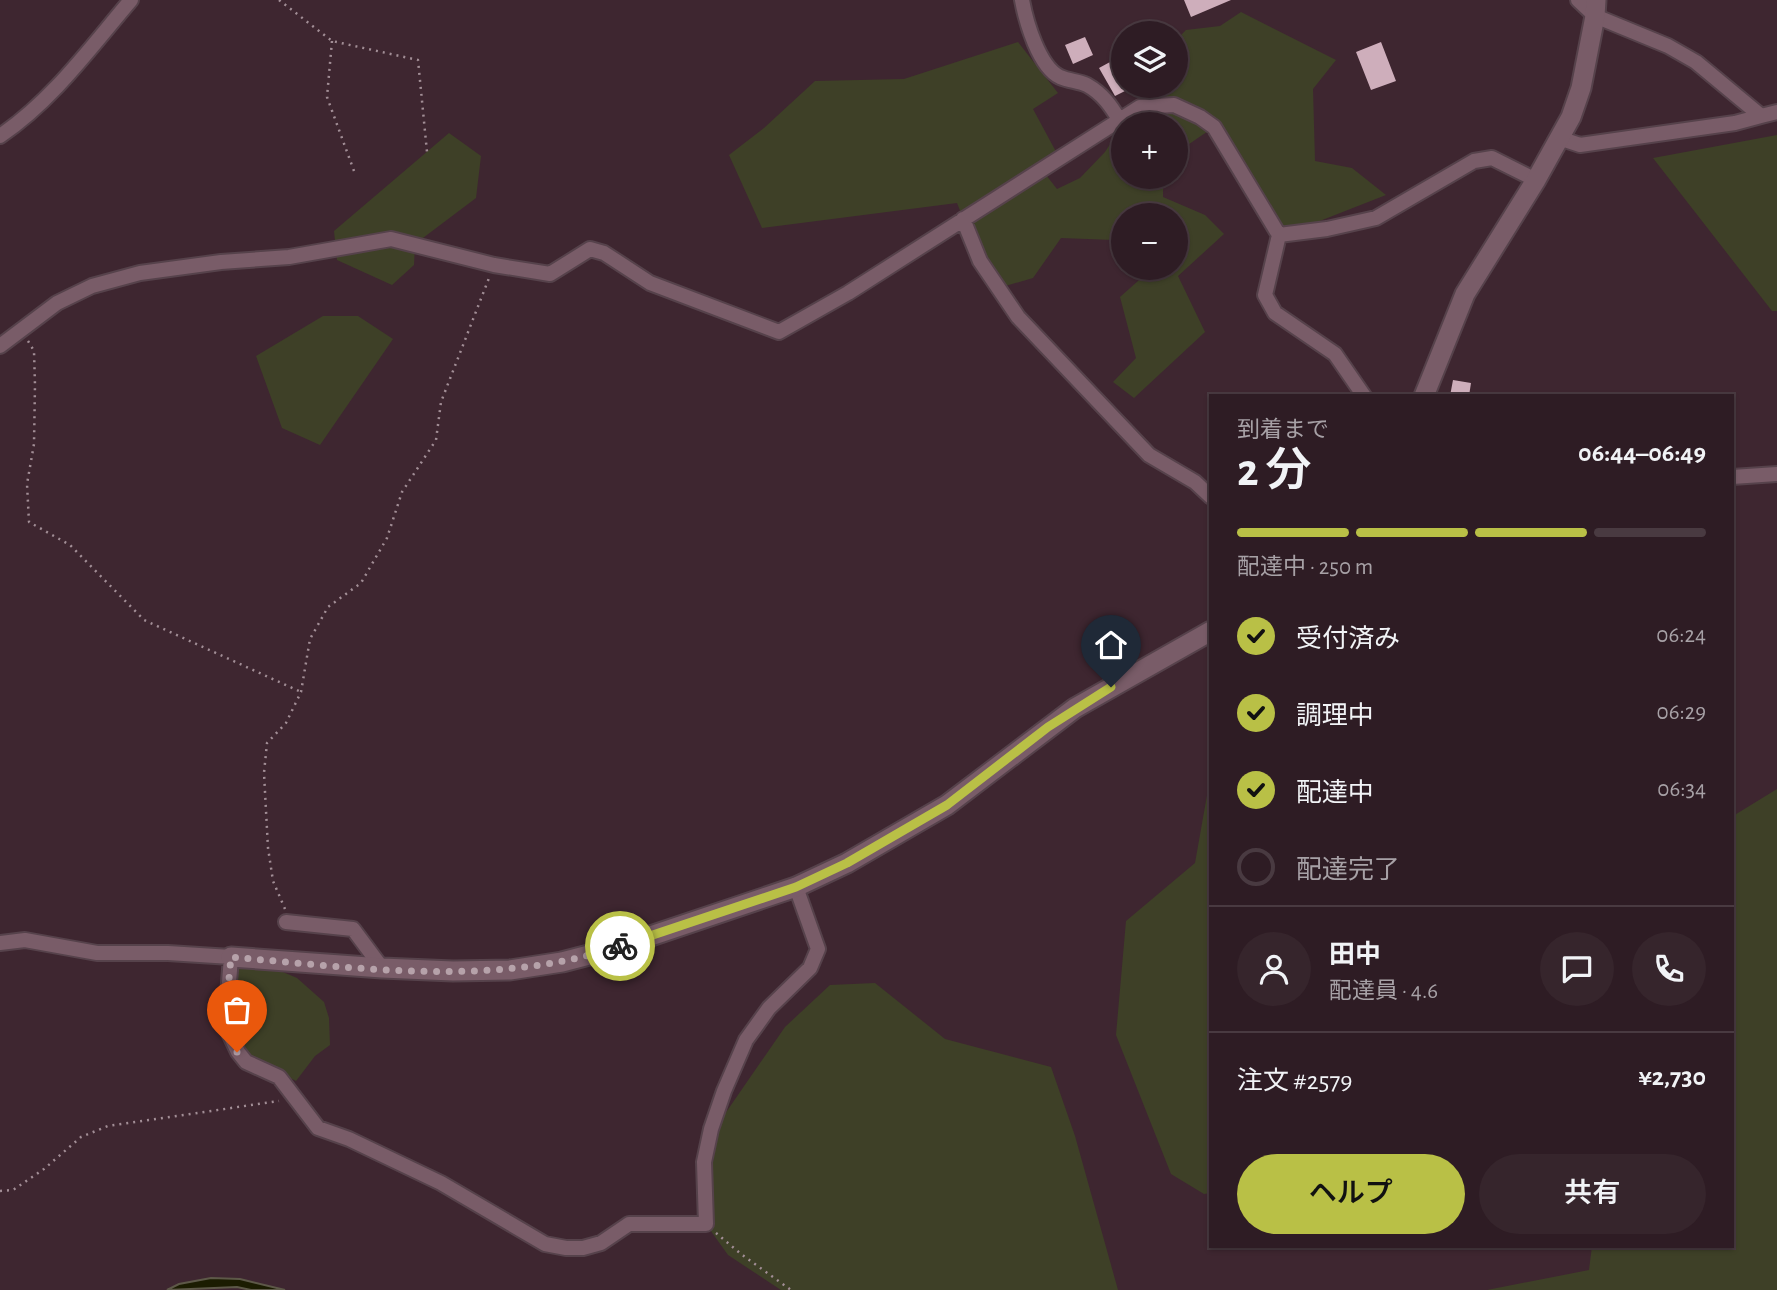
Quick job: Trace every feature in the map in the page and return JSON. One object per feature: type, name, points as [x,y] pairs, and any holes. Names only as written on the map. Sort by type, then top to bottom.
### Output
[{"type":"street","points":[[0,136],[44,102],[131,0]]},
{"type":"street","points":[[1022,0],[1026,20],[1046,66],[1059,77],[1086,85],[1105,97],[1114,112]]},
{"type":"street","points":[[1578,0],[1696,62],[1761,116]]},
{"type":"street","points":[[1425,394],[1465,293],[1536,180],[1571,117],[1581,88],[1596,8]]},
{"type":"street","points":[[1133,112],[1140,107],[1174,105],[1214,127],[1279,235],[1265,295],[1275,313],[1335,354],[1363,394]]},
{"type":"street","points":[[1559,138],[1580,145],[1735,123],[1777,112]]},
{"type":"street","points":[[0,346],[57,303],[92,286],[140,273],[221,262],[289,257],[391,239],[494,265],[550,274],[590,249],[604,253],[650,283],[779,332],[848,293],[1111,127]]},
{"type":"street","points":[[1279,235],[1327,229],[1376,218],[1474,161],[1492,158],[1536,180]]},
{"type":"street","points":[[963,219],[980,261],[1018,317],[1149,455],[1195,482],[1209,495]]},
{"type":"street","points":[[1734,477],[1777,474]]},
{"type":"street","points":[[0,943],[25,940],[97,953],[168,953],[453,971],[510,970],[562,962],[612,949],[796,887],[847,863],[947,805],[1075,708],[1209,632]]},
{"type":"street","points":[[231,957],[227,1008],[230,1035],[237,1052],[246,1062],[279,1076],[318,1128],[349,1139],[441,1184],[545,1244],[583,1248],[601,1243],[629,1224],[706,1224],[704,1162],[711,1129],[724,1091],[746,1040],[769,1008],[810,968],[818,949],[796,887]]},
{"type":"street","points":[[286,922],[353,929],[382,968]]},
{"type":"path","points":[[279,0],[332,41],[418,60],[427,152]]},
{"type":"path","points":[[332,41],[327,97],[354,170]]},
{"type":"path","points":[[286,922],[286,913],[273,881],[268,848],[264,773],[267,743],[286,723],[301,692],[310,639],[328,607],[362,583],[387,538],[402,492],[436,440],[441,402],[494,265]]},
{"type":"path","points":[[22,331],[34,351],[34,444],[27,484],[29,522],[70,545],[144,620],[301,692]]},
{"type":"path","points":[[0,1191],[13,1190],[44,1169],[81,1137],[108,1126],[296,1098]]},
{"type":"path","points":[[706,1224],[741,1254],[791,1290]]},
{"type":"shaded area","points":[[1241,12],[1336,60],[1313,89],[1315,161],[1352,168],[1386,195],[1284,235],[1214,127],[1188,145],[1188,112],[1138,112],[1156,98],[1188,98],[1188,30],[1220,26]]},
{"type":"shaded area","points":[[1018,42],[1058,93],[1033,109],[1061,161],[1046,175],[1057,189],[1080,178],[1111,143],[1111,189],[1163,189],[1163,197],[1177,203],[1111,203],[1111,240],[1061,238],[1033,278],[995,289],[980,261],[957,203],[762,228],[729,155],[764,128],[815,81],[904,79]]},
{"type":"shaded area","points":[[449,133],[481,156],[476,198],[415,244],[414,265],[392,285],[337,260],[334,231]]},
{"type":"shaded area","points":[[1777,135],[1777,311],[1772,311],[1653,158]]},
{"type":"shaded area","points":[[1188,208],[1205,215],[1224,234],[1188,267]]},
{"type":"shaded area","points":[[1139,280],[1180,280],[1205,332],[1134,398],[1113,382],[1136,358],[1120,297]]},
{"type":"shaded area","points":[[323,316],[358,316],[393,339],[320,445],[282,428],[256,356]]},
{"type":"shaded area","points":[[1209,784],[1209,1193],[1204,1194],[1171,1174],[1116,1035],[1126,921],[1195,863]]},
{"type":"shaded area","points":[[1777,789],[1777,1290],[1487,1290],[1589,1270],[1592,1248],[1734,1248],[1734,815]]},
{"type":"shaded area","points":[[239,966],[278,970],[297,978],[324,1002],[329,1018],[330,1045],[315,1056],[296,1081],[256,1062],[238,1039],[232,1002]]},
{"type":"shaded area","points":[[875,983],[945,1039],[1051,1067],[1075,1136],[1118,1290],[781,1290],[728,1255],[703,1220],[720,1121],[785,1027],[830,985]]},
{"type":"shaded area","points":[[211,1278],[240,1279],[285,1290],[251,1290],[237,1287],[167,1290],[179,1284]]},
{"type":"building","points":[[1184,0],[1231,0],[1191,17]]},
{"type":"building","points":[[1085,37],[1093,55],[1073,64],[1065,45]]},
{"type":"building","points":[[1381,42],[1396,81],[1371,90],[1356,52]]},
{"type":"building","points":[[1110,62],[1111,89],[1099,68]]},
{"type":"building","points":[[1453,380],[1471,383],[1469,394],[1450,394]]},
{"type":"way so far","points":[[237,1052],[230,1035],[227,1008],[231,957],[382,968],[510,970],[562,962],[620,946]]},
{"type":"route","points":[[620,946],[796,887],[847,863],[947,805],[1048,727],[1111,687]]}]
